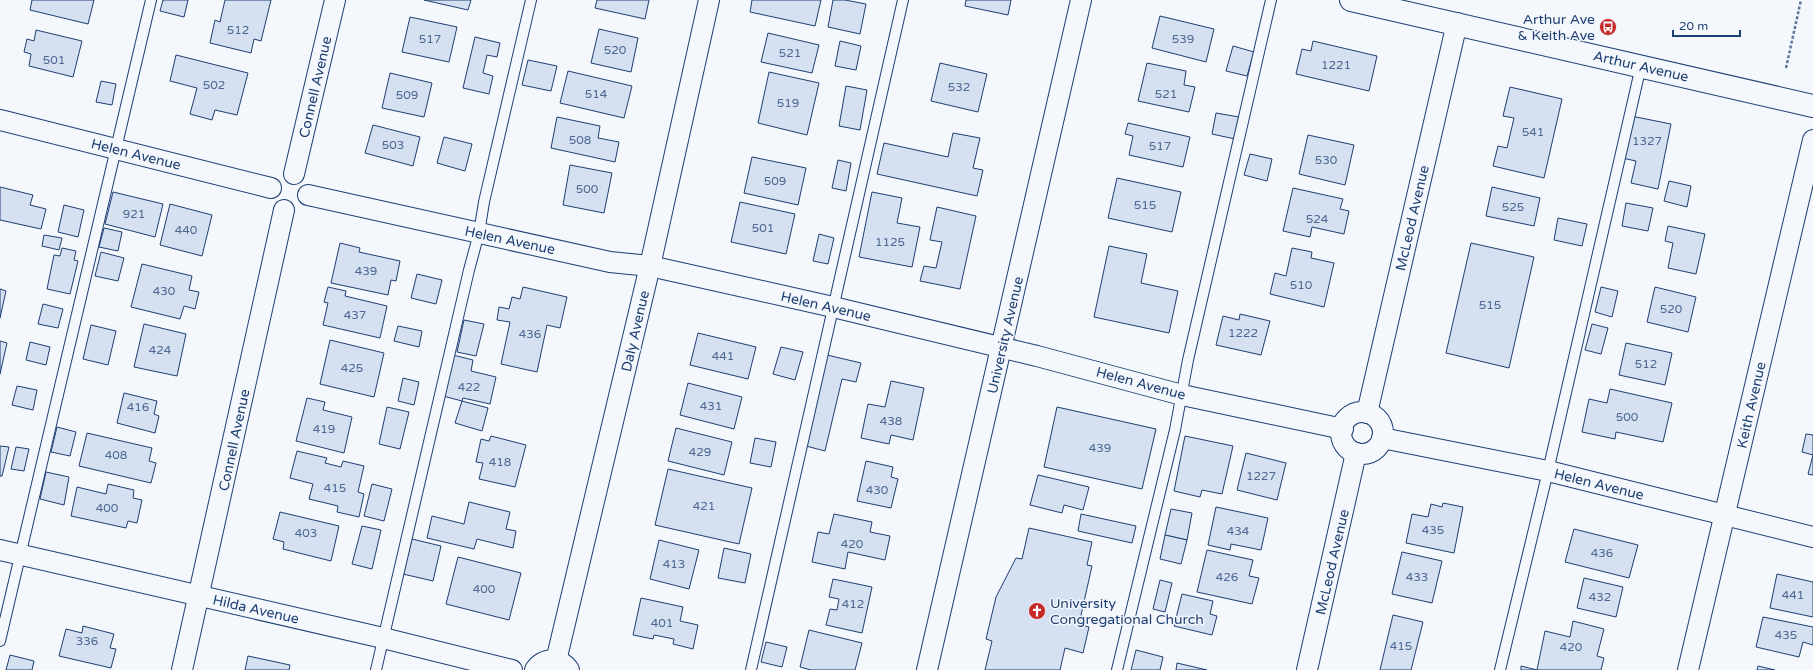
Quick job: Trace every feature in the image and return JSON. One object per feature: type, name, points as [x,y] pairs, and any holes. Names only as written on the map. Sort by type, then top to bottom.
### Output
[{"type":"street","name":"Connell Avenue","points":[[294,174],[335,0]]},
{"type":"street","name":"Daly Avenue","points":[[563,665],[708,0]]},
{"type":"street","name":"University Avenue","points":[[927,670],[1081,0]]},
{"type":"street","name":"Arthur Avenue","points":[[1351,0],[1457,23],[1813,106]]},
{"type":"street","name":"McLeod Avenue","points":[[1367,413],[1457,23]]},
{"type":"street","name":"Helen Avenue","points":[[0,120],[271,188]]},
{"type":"street","name":"Keith Avenue","points":[[1688,670],[1813,140]]},
{"type":"street","points":[[294,174],[304,181],[307,186],[308,195],[300,207],[295,210],[284,210],[274,202],[271,197],[271,188],[276,179],[282,175],[294,174]]},
{"type":"street","name":"Helen Avenue","points":[[308,195],[610,262],[650,266],[833,307],[1182,394],[1343,429]]},
{"type":"street","name":"Connell Avenue","points":[[182,670],[284,210]]},
{"type":"street","points":[[1367,413],[1379,421],[1382,427],[1382,438],[1375,450],[1362,454],[1356,453],[1346,445],[1343,439],[1343,429],[1348,419],[1353,415],[1367,413]]},
{"type":"street","name":"Helen Avenue","points":[[1382,438],[1548,471],[1813,537]]},
{"type":"street","name":"McLeod Avenue","points":[[1307,670],[1356,453]]},
{"type":"street","name":"Hilda Avenue","points":[[0,550],[383,638],[512,670]]},
{"type":"street","points":[[535,670],[543,662],[563,665]]},
{"type":"lane","points":[[0,641],[151,0]]},
{"type":"lane","points":[[376,670],[479,233],[486,195],[531,0]]},
{"type":"lane","points":[[751,670],[903,0]]},
{"type":"lane","points":[[1117,670],[1175,430],[1188,360],[1271,0]]},
{"type":"lane","points":[[1500,670],[1548,471],[1641,66]]},
{"type":"path","points":[[1786,68],[1801,0]]},
{"type":"building","points":[[32,0],[94,0],[88,24],[30,10]]},
{"type":"building","points":[[163,0],[188,0],[184,17],[160,11]]},
{"type":"building","points":[[225,0],[271,0],[261,41],[254,39],[251,53],[210,43],[215,20],[220,22]]},
{"type":"building","points":[[424,0],[471,0],[468,10]]},
{"type":"building","points":[[597,0],[649,0],[645,19],[595,8]]},
{"type":"building","points":[[752,0],[821,0],[815,26],[750,12]]},
{"type":"building","points":[[833,0],[845,0],[866,4],[860,34],[828,27]]},
{"type":"building","points":[[966,0],[1011,0],[1008,15],[965,6]]},
{"type":"building","points":[[1160,16],[1214,29],[1206,62],[1152,48]]},
{"type":"building","points":[[410,17],[457,27],[449,62],[402,52]]},
{"type":"building","points":[[599,29],[638,38],[631,72],[591,63]]},
{"type":"building","points":[[36,30],[82,41],[73,77],[29,66],[31,54],[24,52],[27,39],[34,41]]},
{"type":"building","points":[[768,33],[819,45],[812,73],[761,62]]},
{"type":"building","points":[[475,37],[500,43],[497,57],[487,55],[483,73],[493,76],[489,94],[463,88]]},
{"type":"building","points":[[840,41],[861,46],[856,70],[835,66]]},
{"type":"building","points":[[1313,41],[1377,56],[1369,91],[1296,74],[1302,49],[1311,51]]},
{"type":"building","points":[[1233,46],[1254,52],[1247,76],[1226,71]]},
{"type":"building","points":[[176,55],[248,73],[237,115],[215,110],[212,120],[190,114],[197,88],[170,81]]},
{"type":"building","points":[[528,60],[557,66],[551,91],[522,85]]},
{"type":"building","points":[[940,63],[987,74],[978,112],[931,101]]},
{"type":"building","points":[[1147,63],[1186,71],[1184,85],[1195,87],[1189,112],[1138,101]]},
{"type":"building","points":[[568,71],[632,86],[624,118],[560,103]]},
{"type":"building","points":[[769,72],[819,83],[807,135],[758,123]]},
{"type":"building","points":[[390,73],[432,83],[424,117],[382,108]]},
{"type":"building","points":[[101,81],[116,84],[112,105],[96,102]]},
{"type":"building","points":[[846,86],[867,90],[860,130],[839,126]]},
{"type":"building","points":[[1510,87],[1562,99],[1544,178],[1493,166],[1498,146],[1507,148],[1514,118],[1503,116]]},
{"type":"building","points":[[1216,113],[1239,117],[1235,139],[1212,134]]},
{"type":"building","points":[[1631,116],[1671,124],[1658,189],[1631,183],[1636,161],[1622,158]]},
{"type":"building","points":[[557,117],[600,126],[598,138],[619,142],[615,162],[551,148]]},
{"type":"building","points":[[1128,123],[1190,137],[1183,167],[1129,155],[1133,136],[1125,134]]},
{"type":"building","points":[[373,125],[420,137],[413,166],[365,153]]},
{"type":"building","points":[[953,133],[980,138],[973,168],[983,170],[977,196],[877,174],[884,143],[948,157]]},
{"type":"building","points":[[1308,135],[1354,145],[1345,185],[1299,174]]},
{"type":"building","points":[[444,137],[472,144],[465,171],[437,163]]},
{"type":"building","points":[[1250,154],[1272,159],[1267,181],[1244,175]]},
{"type":"building","points":[[752,157],[806,168],[798,205],[744,193]]},
{"type":"building","points":[[838,160],[851,163],[846,191],[832,188]]},
{"type":"building","points":[[570,165],[612,173],[604,213],[563,205]]},
{"type":"building","points":[[1117,178],[1181,192],[1172,232],[1108,218]]},
{"type":"building","points":[[1669,181],[1691,186],[1687,207],[1664,201]]},
{"type":"building","points":[[0,187],[33,195],[30,205],[46,209],[41,229],[0,220]]},
{"type":"building","points":[[1492,187],[1540,198],[1534,226],[1486,216]]},
{"type":"building","points":[[1293,188],[1343,199],[1340,209],[1349,211],[1344,234],[1312,227],[1310,237],[1283,231]]},
{"type":"building","points":[[113,192],[163,204],[155,237],[105,224]]},
{"type":"building","points":[[872,192],[902,198],[897,223],[920,227],[912,267],[859,257]]},
{"type":"building","points":[[740,202],[795,214],[786,254],[731,242]]},
{"type":"building","points":[[1626,203],[1653,208],[1648,231],[1622,226]]},
{"type":"building","points":[[170,204],[212,215],[202,256],[160,245]]},
{"type":"building","points":[[64,205],[84,210],[78,237],[58,232]]},
{"type":"building","points":[[937,207],[976,216],[960,289],[920,281],[924,266],[936,268],[942,242],[930,240]]},
{"type":"building","points":[[1558,218],[1587,224],[1582,246],[1554,240]]},
{"type":"building","points":[[1668,226],[1705,234],[1696,274],[1668,268],[1673,243],[1665,241]]},
{"type":"building","points":[[104,228],[122,232],[118,251],[99,247]]},
{"type":"building","points":[[819,234],[834,238],[828,264],[813,261]]},
{"type":"building","points":[[44,235],[62,238],[59,250],[42,246]]},
{"type":"building","points":[[340,243],[360,248],[359,252],[400,261],[396,281],[391,280],[388,295],[331,283]]},
{"type":"building","points":[[1471,243],[1534,257],[1509,368],[1446,353]]},
{"type":"building","points":[[1109,246],[1147,254],[1141,283],[1178,291],[1169,333],[1094,317]]},
{"type":"building","points":[[62,248],[76,251],[74,260],[78,261],[70,294],[47,289],[54,255],[60,256]]},
{"type":"building","points":[[1292,248],[1312,252],[1311,258],[1334,263],[1324,307],[1270,294],[1275,273],[1286,276]]},
{"type":"building","points":[[101,252],[124,258],[118,281],[95,276]]},
{"type":"building","points":[[142,264],[192,276],[189,290],[199,292],[195,309],[184,306],[180,319],[131,307]]},
{"type":"building","points":[[417,274],[442,280],[436,304],[411,298]]},
{"type":"building","points":[[328,287],[346,291],[345,296],[387,306],[380,338],[323,325],[328,303],[324,302]]},
{"type":"building","points":[[523,287],[567,297],[560,328],[547,325],[537,372],[501,364],[510,322],[497,320],[499,307],[509,309],[512,297],[520,299]]},
{"type":"building","points":[[1601,287],[1618,291],[1612,317],[1595,312]]},
{"type":"building","points":[[1655,287],[1696,297],[1688,332],[1647,322]]},
{"type":"building","points":[[0,289],[6,291],[0,318]]},
{"type":"building","points":[[43,304],[63,309],[58,328],[38,324]]},
{"type":"building","points":[[1240,314],[1270,321],[1261,355],[1216,345],[1223,316],[1239,320]]},
{"type":"building","points":[[464,320],[484,324],[476,356],[457,352]]},
{"type":"building","points":[[144,324],[186,334],[177,376],[134,367]]},
{"type":"building","points":[[1592,324],[1608,328],[1601,354],[1585,350]]},
{"type":"building","points":[[91,325],[116,331],[108,365],[83,359]]},
{"type":"building","points":[[398,326],[422,331],[419,347],[394,341]]},
{"type":"building","points":[[698,333],[756,347],[748,379],[690,365]]},
{"type":"building","points":[[330,340],[384,353],[374,397],[320,384]]},
{"type":"building","points":[[0,341],[7,343],[0,374]]},
{"type":"building","points":[[30,342],[50,347],[46,365],[26,360]]},
{"type":"building","points":[[1626,343],[1672,353],[1665,385],[1619,375]]},
{"type":"building","points":[[781,347],[803,352],[795,380],[773,374]]},
{"type":"building","points":[[453,355],[473,360],[471,371],[496,377],[490,404],[463,398],[462,401],[443,396]]},
{"type":"building","points":[[827,355],[861,363],[856,382],[842,379],[825,451],[806,446]]},
{"type":"building","points":[[403,378],[419,382],[414,405],[398,401]]},
{"type":"building","points":[[891,381],[924,388],[913,440],[891,435],[889,444],[861,438],[868,404],[885,407]]},
{"type":"building","points":[[688,383],[742,397],[734,429],[680,415]]},
{"type":"building","points":[[17,386],[37,390],[33,410],[12,405]]},
{"type":"building","points":[[1610,389],[1672,403],[1663,442],[1616,432],[1615,439],[1582,432],[1589,399],[1607,403]]},
{"type":"building","points":[[124,393],[157,401],[154,414],[159,416],[155,433],[117,423]]},
{"type":"building","points":[[307,398],[325,402],[323,410],[352,417],[344,453],[296,441]]},
{"type":"building","points":[[462,401],[488,408],[482,431],[455,423]]},
{"type":"building","points":[[387,407],[409,412],[400,449],[379,444]]},
{"type":"building","points":[[1057,407],[1156,429],[1142,489],[1044,467]]},
{"type":"building","points":[[57,427],[76,432],[70,456],[51,452]]},
{"type":"building","points":[[676,428],[732,442],[724,475],[668,461]]},
{"type":"building","points":[[87,433],[152,448],[149,461],[156,463],[151,483],[79,466]]},
{"type":"building","points":[[1806,434],[1813,435],[1813,455],[1802,452]]},
{"type":"building","points":[[491,436],[526,445],[515,487],[479,479],[483,463],[476,462],[481,439],[489,441]]},
{"type":"building","points":[[1185,436],[1233,446],[1222,494],[1202,490],[1200,497],[1174,491]]},
{"type":"building","points":[[755,438],[776,442],[771,467],[750,463]]},
{"type":"building","points":[[0,446],[9,447],[2,476],[0,476]]},
{"type":"building","points":[[16,447],[29,449],[24,471],[11,469]]},
{"type":"building","points":[[297,451],[327,458],[325,463],[341,467],[343,461],[364,466],[358,492],[364,494],[359,517],[337,512],[338,506],[309,499],[313,484],[290,478]]},
{"type":"building","points":[[1246,453],[1286,463],[1277,500],[1237,490]]},
{"type":"building","points":[[1813,455],[1813,475],[1808,474]]},
{"type":"building","points":[[866,461],[893,467],[891,477],[898,479],[891,508],[857,501]]},
{"type":"building","points":[[668,469],[752,488],[739,544],[655,525]]},
{"type":"building","points":[[46,472],[69,477],[64,505],[40,499]]},
{"type":"building","points":[[1038,475],[1089,487],[1083,510],[1064,505],[1062,513],[1030,505]]},
{"type":"building","points":[[108,484],[134,490],[133,498],[142,500],[137,523],[128,521],[126,528],[71,516],[77,487],[106,494]]},
{"type":"building","points":[[372,484],[392,489],[384,521],[364,516]]},
{"type":"building","points":[[469,502],[510,512],[506,529],[516,531],[513,548],[477,539],[474,549],[427,538],[432,516],[464,524]]},
{"type":"building","points":[[1443,503],[1463,507],[1454,553],[1406,543],[1412,514],[1428,517],[1431,504],[1442,507]]},
{"type":"building","points":[[1216,507],[1268,518],[1261,550],[1231,544],[1230,550],[1208,545]]},
{"type":"building","points":[[1171,509],[1192,513],[1187,540],[1165,535]]},
{"type":"building","points":[[280,512],[339,526],[331,561],[283,549],[284,542],[273,539]]},
{"type":"building","points":[[834,514],[872,522],[870,532],[890,536],[885,560],[848,552],[845,569],[812,562],[818,532],[829,534]]},
{"type":"building","points":[[1081,514],[1136,526],[1132,543],[1078,531]]},
{"type":"building","points":[[362,526],[381,530],[372,569],[352,564]]},
{"type":"building","name":"University Congregational Church","points":[[1029,528],[1092,542],[1087,565],[1092,566],[1079,624],[1089,627],[1083,653],[1065,648],[1060,670],[985,670],[992,641],[986,639],[996,597],[1016,558],[1022,559]]},
{"type":"building","points":[[1574,529],[1638,545],[1629,578],[1565,562]]},
{"type":"building","points":[[1165,535],[1187,540],[1181,564],[1160,559]]},
{"type":"building","points":[[412,539],[441,546],[433,581],[403,574]]},
{"type":"building","points":[[659,540],[699,550],[689,589],[650,579]]},
{"type":"building","points":[[724,548],[751,554],[745,583],[718,578]]},
{"type":"building","points":[[1207,550],[1253,560],[1249,576],[1259,578],[1252,604],[1197,592]]},
{"type":"building","points":[[1402,552],[1442,561],[1432,603],[1392,594]]},
{"type":"building","points":[[458,557],[521,573],[509,620],[446,604]]},
{"type":"building","points":[[1777,574],[1813,582],[1813,617],[1770,608]]},
{"type":"building","points":[[1584,578],[1623,587],[1616,617],[1577,608]]},
{"type":"building","points":[[833,579],[872,587],[862,633],[826,625],[830,609],[837,610],[839,599],[829,597]]},
{"type":"building","points":[[1160,580],[1172,583],[1165,612],[1153,609]]},
{"type":"building","points":[[1182,594],[1213,601],[1210,614],[1217,616],[1212,635],[1174,626]]},
{"type":"building","points":[[641,598],[683,607],[680,621],[698,625],[693,649],[673,644],[674,639],[654,635],[653,639],[633,635]]},
{"type":"building","points":[[1393,615],[1423,622],[1411,670],[1380,670]]},
{"type":"building","points":[[1763,617],[1813,627],[1813,645],[1803,642],[1799,657],[1756,647]]},
{"type":"building","points":[[1573,621],[1604,629],[1597,656],[1604,658],[1601,670],[1537,670],[1545,631],[1570,637]]},
{"type":"building","points":[[83,626],[114,634],[110,648],[116,649],[111,668],[59,656],[66,629],[82,633]]},
{"type":"building","points":[[809,630],[862,643],[855,670],[811,670],[800,667]]},
{"type":"building","points":[[766,642],[787,647],[782,667],[761,662]]},
{"type":"building","points":[[1136,650],[1163,657],[1160,670],[1131,670]]},
{"type":"building","points":[[10,655],[34,661],[32,670],[6,670]]},
{"type":"building","points":[[248,656],[290,665],[289,670],[245,670]]},
{"type":"building","points":[[1177,663],[1207,670],[1176,670]]},
{"type":"building","points":[[1521,666],[1537,670],[1521,670]]},
{"type":"building","points":[[1758,666],[1775,670],[1757,670]]},
{"type":"place","name":"Arthur Ave & Keith Ave","points":[[1608,27]]},
{"type":"place","name":"University Congregational Church","points":[[1037,611]]}]
